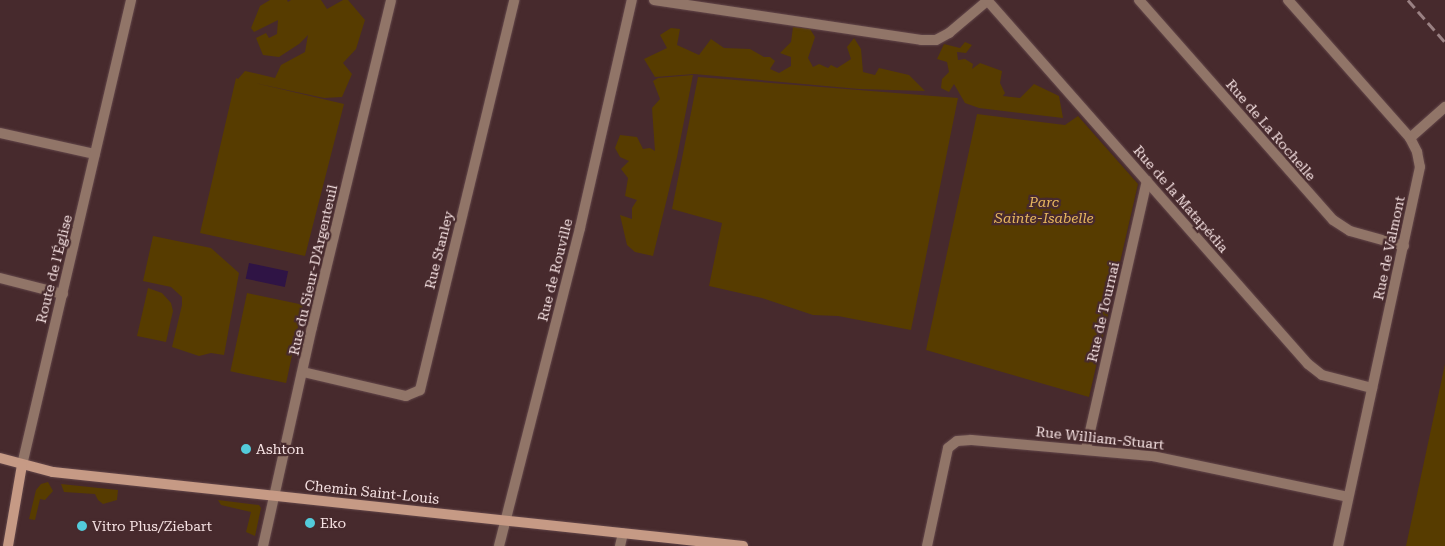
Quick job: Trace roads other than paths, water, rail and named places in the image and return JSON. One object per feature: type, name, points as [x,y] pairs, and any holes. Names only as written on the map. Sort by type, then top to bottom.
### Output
[{"type":"street","name":"Route de l'Église","points":[[8,546],[22,465],[131,0]]},
{"type":"street","name":"Rue du Sieur-D'Argenteuil","points":[[263,546],[391,0]]},
{"type":"street","name":"Rue Stanley","points":[[303,372],[406,396],[420,390],[514,0]]},
{"type":"street","name":"Rue de Rouville","points":[[499,546],[522,462],[580,228],[632,0]]},
{"type":"street","points":[[654,0],[936,40],[949,33],[987,0]]},
{"type":"street","name":"Rue de la Matapédia","points":[[987,0],[1308,364],[1322,375],[1372,388]]},
{"type":"street","name":"Rue de La Rochelle","points":[[1139,0],[1333,220],[1350,231],[1404,246]]},
{"type":"street","name":"Rue de Valmont","points":[[1288,0],[1410,138],[1417,152],[1420,167],[1338,546]]},
{"type":"street","points":[[1410,138],[1445,107]]},
{"type":"street","points":[[0,133],[95,154]]},
{"type":"street","name":"Rue de Tournai","points":[[1086,449],[1147,180]]},
{"type":"street","points":[[0,278],[63,294]]},
{"type":"street","name":"Rue William-Stuart","points":[[926,546],[948,448],[957,441],[971,440],[1152,456],[1348,497]]},
{"type":"street","name":"Chemin Saint-Louis","points":[[0,458],[53,472],[743,546]]},
{"type":"street","points":[[620,546],[623,533]]},
{"type":"railway","points":[[1408,0],[1445,42]]},
{"type":"place","name":"Ashton","points":[[246,449]]},
{"type":"place","name":"Eko","points":[[310,523]]},
{"type":"place","name":"Vitro Plus/Ziebart","points":[[82,526]]},
{"type":"park label","name":"Parc Sainte-Isabelle","points":[[1044,210]]}]
